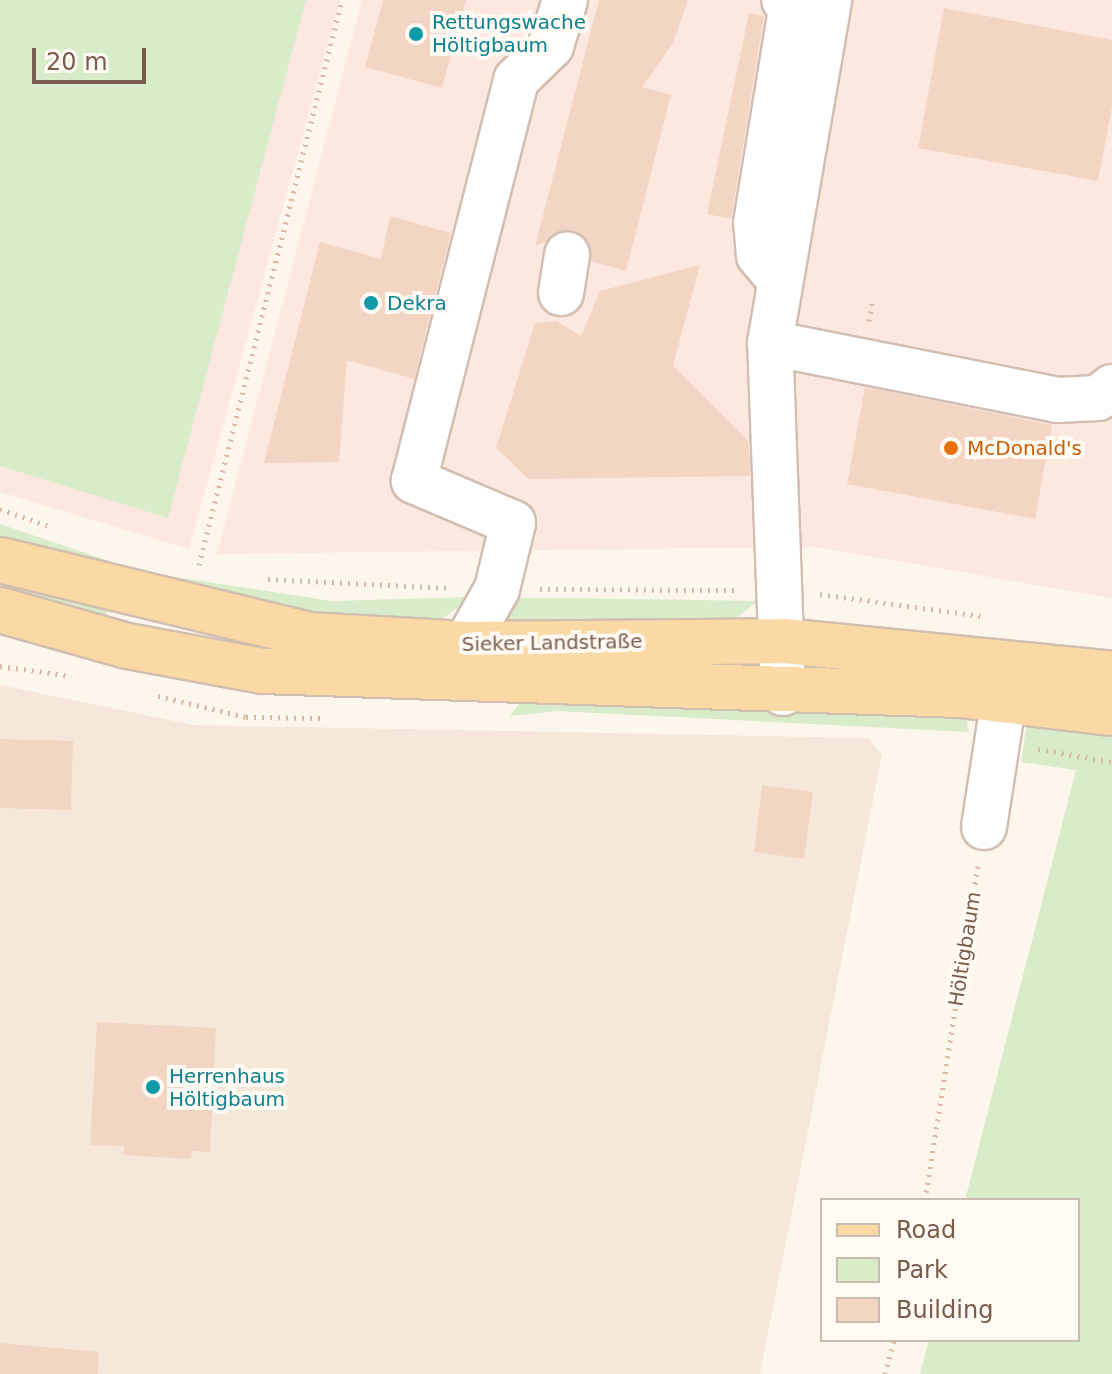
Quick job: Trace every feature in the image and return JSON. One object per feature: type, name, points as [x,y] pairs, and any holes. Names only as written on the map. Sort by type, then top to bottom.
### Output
[{"type":"main road","name":"Sieker Landstraße","points":[[0,560],[257,626],[466,644],[784,641],[1112,674]]},
{"type":"main road","name":"Sieker Landstraße","points":[[0,610],[127,646],[262,671],[783,693],[1004,698],[1112,713]]},
{"type":"lane","points":[[466,644],[497,589],[513,523],[414,481],[516,80],[551,46],[565,0]]},
{"type":"lane","points":[[778,278],[759,255],[756,223],[792,2],[784,0]]},
{"type":"lane","points":[[783,693],[784,641],[773,495],[770,343],[778,278],[829,0]]},
{"type":"lane","points":[[770,343],[1057,400],[1098,398],[1112,387]]},
{"type":"lane","points":[[984,827],[1004,698]]},
{"type":"path","points":[[198,568],[342,0]]},
{"type":"path","points":[[0,509],[57,529]]},
{"type":"path","points":[[187,566],[213,571]]},
{"type":"path","points":[[256,577],[384,586]]},
{"type":"path","points":[[0,666],[88,678]]},
{"type":"path","points":[[997,743],[1112,762]]},
{"type":"path","name":"Höltigbaum","points":[[925,1198],[984,827]]},
{"type":"path","points":[[885,1374],[893,1342]]},
{"type":"shaded area","points":[[0,0],[340,0],[189,549],[0,492]]},
{"type":"shaded area","points":[[362,0],[1112,0],[1112,598],[816,547],[217,554]]},
{"type":"shaded area","points":[[0,685],[194,725],[868,738],[882,755],[760,1374],[0,1374]]},
{"type":"green space","points":[[0,0],[306,0],[168,518],[0,466]]},
{"type":"green space","points":[[0,524],[121,565],[118,572],[0,539]]},
{"type":"green space","points":[[163,575],[331,601],[473,597],[439,621],[325,618],[161,585]]},
{"type":"green space","points":[[0,579],[109,608],[105,621],[0,593]]},
{"type":"green space","points":[[510,598],[758,601],[736,618],[494,626]]},
{"type":"green space","points":[[520,703],[965,713],[969,732],[557,711],[510,716]]},
{"type":"green space","points":[[1027,722],[1112,736],[1112,1374],[920,1374],[928,1342],[1080,1342],[1080,1198],[966,1198],[1076,770],[1021,762]]},
{"type":"building","name":"Rettungswache Höltigbaum","points":[[383,0],[466,0],[442,88],[365,67]]},
{"type":"building","points":[[599,0],[688,0],[673,43],[642,87],[671,95],[626,271],[591,261],[590,244],[572,230],[535,246]]},
{"type":"building","points":[[944,8],[1112,40],[1112,107],[1098,181],[918,148]]},
{"type":"building","points":[[749,13],[764,16],[731,219],[707,214]]},
{"type":"building","name":"Dekra","points":[[390,216],[451,233],[414,379],[347,360],[339,462],[264,463],[320,242],[381,259]]},
{"type":"building","points":[[700,265],[673,366],[749,442],[750,476],[529,479],[496,448],[535,323],[556,321],[581,336],[600,291]]},
{"type":"building","name":"McDonald's","points":[[865,387],[1052,425],[1035,519],[847,484]]},
{"type":"building","points":[[0,739],[73,741],[71,810],[0,808]]},
{"type":"building","points":[[762,785],[813,792],[804,859],[754,852]]},
{"type":"building","name":"Herrenhaus Höltigbaum","points":[[97,1022],[216,1028],[210,1152],[192,1151],[191,1159],[123,1155],[124,1146],[90,1145]]},
{"type":"building","points":[[0,1343],[99,1352],[98,1374],[0,1374]]},
{"type":"place","name":"Rettungswache Höltigbaum","points":[[416,34]]},
{"type":"place","name":"Dekra","points":[[371,303]]},
{"type":"place","name":"McDonald's","points":[[951,448]]},
{"type":"place","name":"Herrenhaus Höltigbaum","points":[[153,1087]]}]
